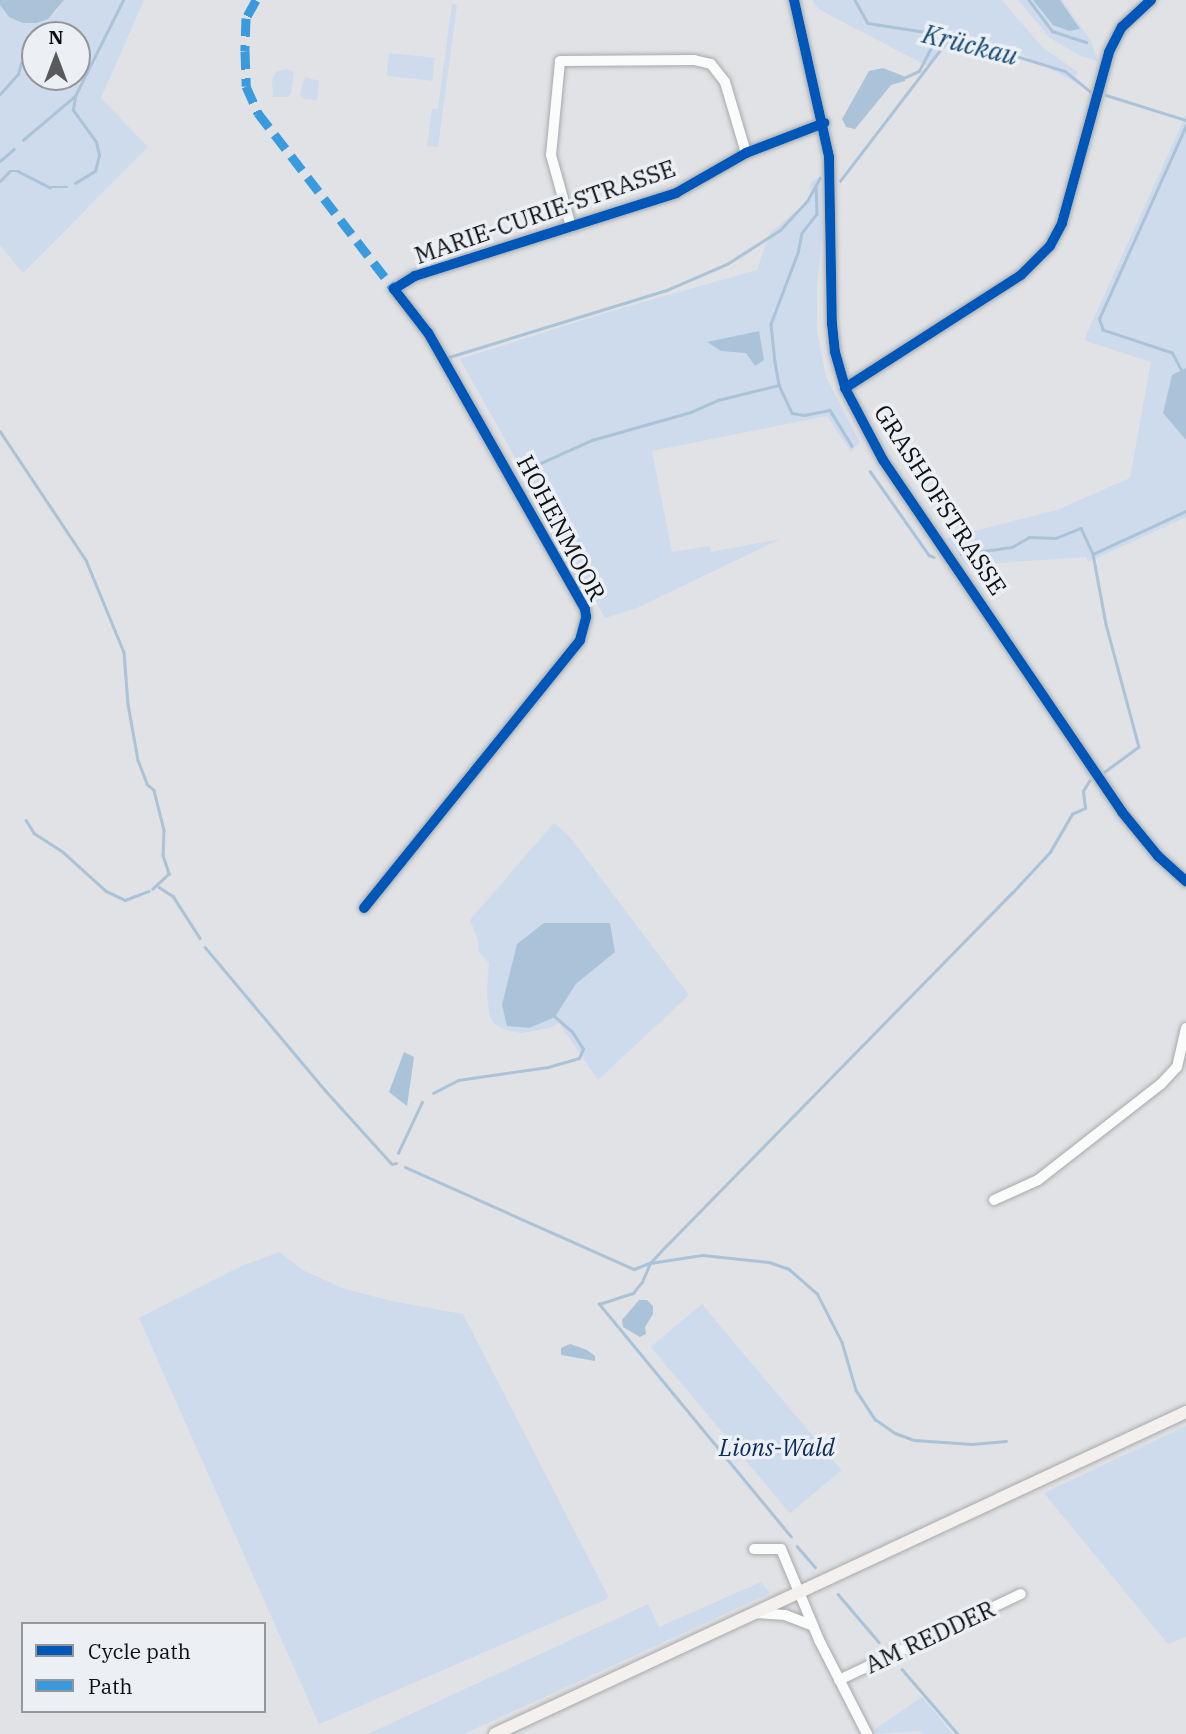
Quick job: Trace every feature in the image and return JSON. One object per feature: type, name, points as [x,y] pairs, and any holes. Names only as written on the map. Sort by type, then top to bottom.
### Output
[{"type":"main road","points":[[495,1734],[1186,1412]]},
{"type":"street","name":"GRASHOFSTRASSE","points":[[794,0],[824,123],[831,169],[832,324],[835,352],[845,388],[883,460],[1122,812],[1158,856],[1186,881]]},
{"type":"street","points":[[845,388],[1021,275],[1049,246],[1062,223],[1109,52],[1122,27],[1151,0]]},
{"type":"street","points":[[571,226],[551,155],[560,61],[694,60],[711,64],[725,82],[746,153]]},
{"type":"street","name":"MARIE-CURIE-STRASSE","points":[[394,289],[415,276],[676,193],[746,153],[824,123]]},
{"type":"street","name":"HOHENMOOR","points":[[364,908],[580,640],[586,617],[585,609],[428,332],[394,289]]},
{"type":"street","points":[[994,1199],[1038,1180],[1161,1084],[1177,1067],[1186,1028]]},
{"type":"street","points":[[754,1549],[781,1549],[813,1626],[867,1734]]},
{"type":"street","name":"AM REDDER","points":[[839,1680],[1021,1594]]},
{"type":"street","points":[[755,1613],[785,1615],[813,1626]]},
{"type":"green space","points":[[64,0],[144,0],[101,98],[148,147],[23,273],[0,245],[0,5],[9,17],[29,21],[21,21],[21,91],[91,91],[91,21],[42,21],[55,13]]},
{"type":"green space","points":[[812,0],[1002,0],[1043,48],[1078,72],[1073,81],[1022,54],[956,31],[929,67],[820,10]]},
{"type":"green space","points":[[1018,0],[1062,0],[1091,41],[1098,61],[1081,56],[1050,38]]},
{"type":"green space","points":[[452,4],[457,5],[438,147],[427,146],[432,109],[438,109]]},
{"type":"green space","points":[[389,53],[435,58],[432,81],[387,76]]},
{"type":"green space","points":[[286,69],[294,72],[291,94],[287,97],[273,97],[272,79],[276,72]]},
{"type":"green space","points":[[305,77],[319,81],[317,100],[304,99],[300,94]]},
{"type":"green space","points":[[1186,115],[1186,369],[1163,413],[1186,440],[1186,517],[1088,562],[1086,557],[965,565],[947,538],[1057,510],[1130,478],[1151,362],[1084,340]]},
{"type":"green space","points":[[820,176],[822,232],[817,289],[817,331],[826,377],[860,442],[851,452],[827,416],[652,451],[672,552],[710,546],[711,552],[780,539],[637,608],[605,618],[460,359],[615,310],[757,270],[769,234],[809,200],[811,182]]},
{"type":"green space","points":[[554,823],[569,836],[689,995],[598,1080],[559,1023],[550,1028],[521,1033],[505,1030],[494,1024],[489,1014],[487,991],[489,963],[478,951],[478,940],[470,920]],"holes":[[[610,923],[615,952],[576,984],[555,1017],[582,924]]]},
{"type":"green space","points":[[279,1252],[303,1270],[342,1288],[391,1301],[463,1314],[609,1598],[319,1724],[139,1318],[239,1267]]},
{"type":"green space","name":"Lions-Wald","points":[[702,1304],[841,1470],[790,1513],[651,1347]]},
{"type":"green space","points":[[1186,1426],[1186,1637],[1168,1644],[1044,1493]]},
{"type":"green space","points":[[761,1582],[770,1593],[464,1734],[368,1734],[648,1604],[659,1627]]},
{"type":"green space","points":[[922,1697],[953,1734],[925,1734],[917,1731],[877,1734],[874,1730]]},
{"type":"shaded area","points":[[0,0],[64,0],[48,19],[42,21],[21,22],[9,17],[0,5]]},
{"type":"shaded area","points":[[1033,0],[1060,0],[1080,29],[1069,31],[1053,25]]},
{"type":"shaded area","points":[[883,68],[906,77],[905,81],[891,85],[855,129],[846,127],[842,119],[869,71]]},
{"type":"shaded area","points":[[759,331],[764,360],[755,366],[746,353],[721,351],[707,342]]},
{"type":"shaded area","points":[[1186,368],[1186,440],[1163,413],[1172,375]]},
{"type":"shaded area","points":[[544,923],[610,923],[615,952],[576,984],[555,1017],[529,1028],[507,1026],[502,1005],[517,944]]},
{"type":"shaded area","points":[[404,1052],[414,1057],[407,1106],[389,1092]]},
{"type":"shaded area","points":[[639,1300],[647,1300],[653,1306],[653,1314],[645,1327],[646,1334],[640,1337],[623,1327],[622,1320]]},
{"type":"shaded area","points":[[570,1344],[587,1350],[595,1356],[595,1361],[561,1355],[561,1348]]},
{"type":"waterway","name":"Krückau","points":[[23,140],[75,96],[123,0]]},
{"type":"waterway","name":"Krückau","points":[[855,0],[868,23],[951,36],[1065,71],[1090,91]]},
{"type":"waterway","points":[[1029,0],[1052,31],[1086,42]]},
{"type":"waterway","points":[[906,77],[919,71],[938,34]]},
{"type":"waterway","points":[[840,181],[951,36]]},
{"type":"waterway","points":[[0,94],[18,74],[21,63]]},
{"type":"waterway","name":"Krückau","points":[[1106,95],[1186,120]]},
{"type":"waterway","points":[[75,96],[73,110],[96,142],[99,155],[95,171],[75,183]]},
{"type":"waterway","points":[[1181,370],[1172,353],[1103,330],[1099,319],[1186,125]]},
{"type":"waterway","name":"Krückau","points":[[0,161],[14,149]]},
{"type":"waterway","points":[[0,181],[10,171],[18,171],[50,187],[67,187]]},
{"type":"waterway","points":[[449,357],[667,290],[727,264],[780,230],[807,201],[820,178]]},
{"type":"waterway","points":[[816,185],[817,214],[802,233],[798,253],[771,324],[775,362],[779,385],[792,413],[804,415],[830,410],[852,446]]},
{"type":"waterway","points":[[523,471],[592,440],[691,412],[718,400],[779,385]]},
{"type":"waterway","points":[[0,431],[86,560],[124,652],[128,704],[138,760],[147,784],[154,790],[164,830],[163,855],[169,874],[153,889]]},
{"type":"waterway","points":[[870,471],[929,555],[934,557]]},
{"type":"waterway","points":[[961,554],[1012,547],[1029,537],[1056,538],[1081,528],[1093,554],[1186,511]]},
{"type":"waterway","points":[[1093,554],[1106,624],[1139,747],[1105,772]]},
{"type":"waterway","points":[[791,1537],[599,1304],[633,1293],[642,1282],[650,1263],[666,1246],[1012,893],[1050,852],[1072,814],[1085,808],[1083,791],[1089,781]]},
{"type":"waterway","points":[[26,820],[34,833],[63,852],[106,891],[125,900],[148,891]]},
{"type":"waterway","points":[[159,887],[173,896],[200,938]]},
{"type":"waterway","points":[[205,947],[326,1091],[392,1164],[396,1163]]},
{"type":"waterway","points":[[433,1093],[458,1080],[548,1067],[579,1058],[583,1049],[572,1032],[555,1017]]},
{"type":"waterway","points":[[398,1153],[422,1102]]},
{"type":"waterway","points":[[405,1167],[634,1269],[650,1263],[703,1255],[769,1262],[789,1269],[817,1293],[842,1342],[856,1390],[875,1419],[895,1433],[914,1440],[972,1444],[1006,1441]]},
{"type":"waterway","points":[[797,1546],[815,1567]]},
{"type":"waterway","points":[[838,1594],[879,1642]]},
{"type":"waterway","points":[[902,1669],[958,1734]]},
{"type":"marked path","points":[[256,0],[246,18],[245,51],[246,86],[258,113],[394,289]]},
{"type":"cycle path","points":[[794,0],[829,157],[832,324],[835,352],[845,388],[883,460],[1122,812],[1158,856],[1186,881]]},
{"type":"cycle path","points":[[845,388],[1021,275],[1050,246],[1062,223],[1109,52],[1122,27],[1151,0]]},
{"type":"cycle path","points":[[364,908],[580,640],[586,617],[585,609],[428,333],[394,289],[415,276],[676,193],[746,153],[824,123]]}]
